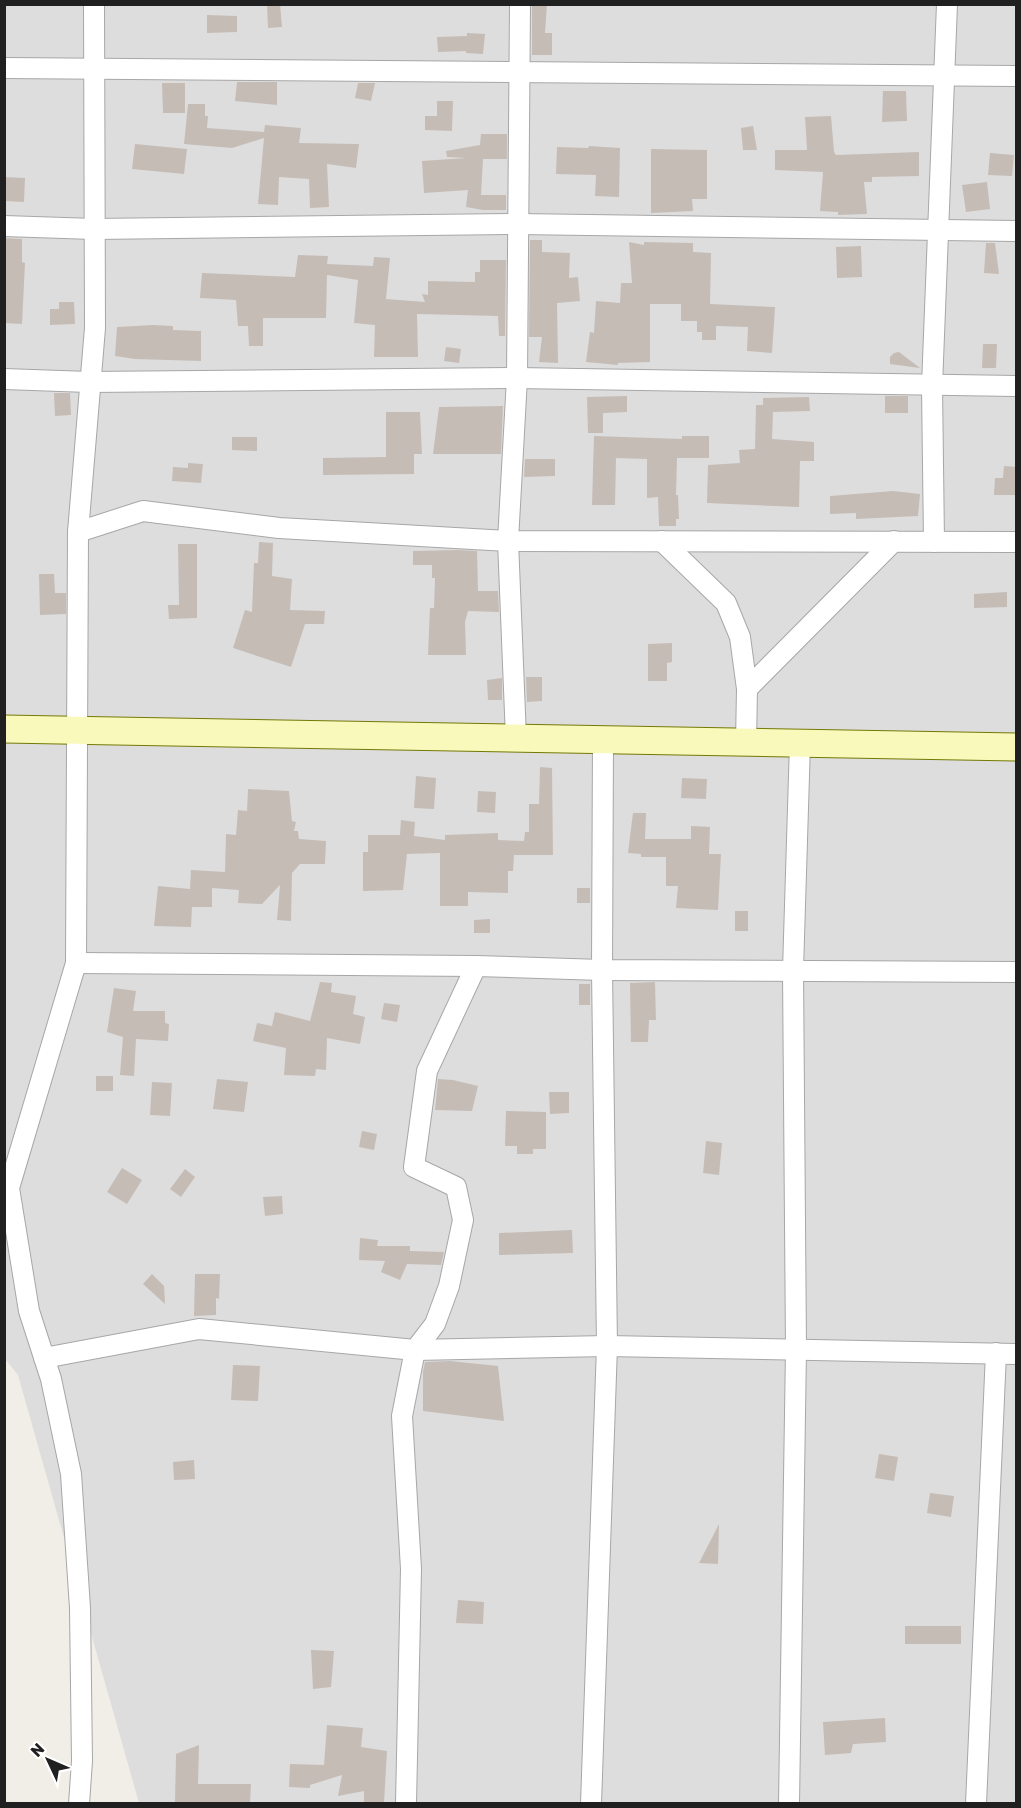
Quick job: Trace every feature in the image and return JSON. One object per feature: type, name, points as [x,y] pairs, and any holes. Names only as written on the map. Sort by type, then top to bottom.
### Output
[{"type":"street","points":[[79,1803],[82,1761],[80,1608],[71,1485],[51,1379],[29,1311],[9,1188],[76,963],[78,532],[95,328],[93,4]]},
{"type":"street","points":[[516,738],[507,541],[517,378],[520,4]]},
{"type":"street","points":[[934,542],[932,386],[946,4]]},
{"type":"street","points":[[4,68],[1017,76]]},
{"type":"street","points":[[4,226],[94,229],[518,224],[1017,231]]},
{"type":"street","points":[[4,379],[89,382],[517,378],[1017,386]]},
{"type":"street","points":[[78,532],[143,511],[279,528],[507,541],[1017,542]]},
{"type":"street","points":[[662,541],[726,603],[740,637],[747,688],[746,743]]},
{"type":"street","points":[[747,688],[894,542]]},
{"type":"street","points":[[4,729],[1017,747]]},
{"type":"street","points":[[591,1803],[607,1346],[602,970],[603,740]]},
{"type":"street","points":[[789,1803],[796,1349],[793,970],[800,744]]},
{"type":"street","points":[[76,963],[476,966],[602,970],[1017,972]]},
{"type":"street","points":[[406,1803],[411,1569],[402,1416],[415,1350],[435,1324],[449,1286],[463,1221],[456,1187],[414,1167],[427,1071],[476,966]]},
{"type":"street","points":[[44,1358],[199,1329],[415,1350],[607,1346],[1017,1354]]},
{"type":"street","points":[[976,1803],[996,1353]]},
{"type":"shaded area","points":[[4,5],[1016,5],[1016,1803],[139,1803],[18,1375],[5,1359]]},
{"type":"building","points":[[267,4],[280,4],[282,27],[268,28]]},
{"type":"building","points":[[532,4],[547,4],[545,33],[552,33],[552,55],[532,55]]},
{"type":"building","points":[[207,15],[237,16],[237,32],[207,33]]},
{"type":"building","points":[[467,33],[485,34],[483,54],[466,53],[466,51],[438,52],[437,37],[467,36]]},
{"type":"building","points":[[237,82],[277,82],[277,105],[235,101]]},
{"type":"building","points":[[162,83],[185,83],[185,113],[163,113]]},
{"type":"building","points":[[358,83],[375,83],[371,101],[355,98]]},
{"type":"building","points":[[883,91],[906,91],[907,121],[882,122]]},
{"type":"building","points":[[437,101],[453,101],[452,131],[425,130],[425,116],[437,116]]},
{"type":"building","points":[[188,104],[205,104],[205,116],[208,116],[207,128],[264,132],[265,125],[301,128],[299,143],[359,144],[356,168],[327,164],[329,207],[310,208],[309,179],[279,177],[278,205],[258,204],[264,138],[232,148],[184,144]]},
{"type":"building","points":[[831,116],[836,155],[919,152],[919,176],[872,177],[872,182],[864,182],[867,214],[838,215],[838,212],[820,211],[823,172],[775,170],[775,150],[807,150],[805,117]]},
{"type":"building","points":[[753,126],[757,150],[743,150],[741,128]]},
{"type":"building","points":[[481,134],[507,134],[507,159],[483,159],[481,195],[506,195],[506,210],[466,207],[468,190],[424,193],[422,161],[466,158],[447,157],[446,151],[480,145]]},
{"type":"building","points":[[135,144],[187,149],[184,174],[132,169]]},
{"type":"building","points":[[589,146],[620,148],[619,197],[595,196],[596,175],[556,174],[557,147],[588,148]]},
{"type":"building","points":[[651,149],[707,150],[707,199],[692,199],[693,211],[651,213]]},
{"type":"building","points":[[990,153],[1014,155],[1012,176],[988,175]]},
{"type":"building","points":[[4,177],[25,178],[24,202],[4,201]]},
{"type":"building","points":[[987,182],[990,209],[966,212],[962,185]]},
{"type":"building","points":[[4,238],[22,239],[22,262],[25,263],[22,324],[4,323]]},
{"type":"building","points":[[530,240],[542,240],[542,252],[570,253],[569,278],[578,277],[580,301],[557,303],[558,363],[539,362],[542,337],[529,337]]},
{"type":"building","points":[[629,242],[644,245],[644,242],[693,243],[693,252],[711,253],[710,304],[775,307],[772,353],[747,351],[748,327],[716,326],[716,340],[702,340],[702,332],[697,332],[697,321],[681,321],[681,304],[650,304],[650,362],[618,363],[618,365],[586,362],[590,332],[594,333],[596,301],[620,303],[621,283],[632,283]]},
{"type":"building","points":[[986,243],[995,243],[999,274],[984,273]]},
{"type":"building","points":[[861,246],[862,277],[837,278],[836,247]]},
{"type":"building","points":[[298,255],[328,256],[327,264],[373,266],[374,257],[390,258],[386,299],[425,302],[422,294],[428,295],[428,281],[475,282],[475,272],[480,272],[480,260],[506,260],[505,336],[499,336],[498,316],[417,314],[418,357],[374,357],[375,325],[354,323],[358,280],[327,275],[326,318],[263,318],[263,346],[249,346],[248,326],[238,326],[236,300],[200,298],[202,273],[295,277]]},
{"type":"building","points":[[59,302],[74,302],[75,324],[50,325],[50,309],[59,309]]},
{"type":"building","points":[[173,326],[173,330],[201,331],[201,361],[135,359],[115,356],[117,327]]},
{"type":"building","points":[[983,344],[997,344],[996,368],[982,368]]},
{"type":"building","points":[[446,347],[461,349],[459,363],[444,361]]},
{"type":"building","points":[[899,352],[920,368],[890,364],[890,357]]},
{"type":"building","points":[[54,393],[70,393],[71,415],[55,416]]},
{"type":"building","points":[[627,396],[627,412],[603,413],[603,433],[588,433],[587,397]]},
{"type":"building","points":[[885,396],[908,396],[908,413],[885,413]]},
{"type":"building","points":[[809,397],[810,411],[773,412],[772,439],[814,442],[814,461],[800,461],[799,507],[707,503],[708,465],[740,463],[739,450],[755,449],[756,405],[763,405],[763,398]]},
{"type":"building","points":[[503,406],[501,454],[433,454],[439,407]]},
{"type":"building","points":[[386,412],[420,412],[422,454],[414,454],[414,474],[323,475],[323,458],[386,457]]},
{"type":"building","points":[[594,436],[682,439],[682,436],[709,436],[709,458],[677,458],[676,495],[678,495],[679,519],[676,519],[676,526],[659,526],[658,497],[647,498],[647,459],[616,458],[615,505],[592,505]]},
{"type":"building","points":[[232,437],[257,437],[257,451],[232,450]]},
{"type":"building","points":[[525,459],[555,459],[555,476],[524,477]]},
{"type":"building","points":[[188,463],[203,464],[201,483],[172,481],[173,467],[188,468]]},
{"type":"building","points":[[1004,466],[1017,467],[1017,495],[994,495],[995,478],[1003,478]]},
{"type":"building","points":[[893,491],[920,494],[918,516],[856,519],[856,513],[830,514],[830,496]]},
{"type":"building","points":[[259,542],[273,543],[272,576],[292,579],[290,610],[325,611],[324,624],[305,624],[291,667],[233,648],[245,610],[252,612],[254,563],[258,563]]},
{"type":"building","points":[[178,544],[197,544],[197,618],[169,619],[168,605],[179,605]]},
{"type":"building","points":[[413,551],[477,551],[478,591],[498,591],[499,612],[468,611],[465,622],[466,655],[428,655],[430,608],[434,608],[435,578],[432,578],[432,565],[413,565]]},
{"type":"building","points":[[39,574],[54,574],[55,593],[66,593],[66,614],[40,615]]},
{"type":"building","points":[[1007,592],[1007,607],[974,608],[974,594]]},
{"type":"building","points":[[672,643],[672,662],[667,663],[667,681],[648,681],[648,644]]},
{"type":"building","points":[[526,677],[542,677],[542,701],[527,702]]},
{"type":"building","points":[[502,678],[502,700],[488,700],[487,680]]},
{"type":"building","points":[[540,767],[552,768],[553,855],[514,855],[513,871],[508,871],[508,893],[468,892],[468,906],[440,906],[440,853],[407,854],[403,890],[363,891],[363,852],[368,852],[368,835],[400,835],[401,820],[415,822],[414,836],[445,840],[445,835],[498,833],[498,840],[524,841],[525,832],[529,832],[529,804],[539,804]]},
{"type":"building","points":[[416,776],[436,778],[434,809],[414,808]]},
{"type":"building","points":[[682,778],[707,779],[706,799],[681,798]]},
{"type":"building","points":[[248,789],[289,791],[292,821],[296,822],[294,831],[298,831],[299,839],[326,841],[325,864],[300,864],[292,873],[291,921],[277,920],[280,885],[262,904],[238,903],[239,890],[212,888],[212,907],[192,907],[191,927],[154,926],[158,886],[190,889],[191,870],[225,872],[226,834],[236,835],[238,810],[247,811]]},
{"type":"building","points":[[478,791],[496,792],[495,813],[477,812]]},
{"type":"building","points":[[633,813],[646,813],[645,839],[691,839],[691,826],[710,827],[709,854],[721,854],[718,910],[676,908],[678,886],[666,886],[666,857],[641,857],[641,854],[628,853]]},
{"type":"building","points":[[577,888],[590,888],[590,903],[577,903]]},
{"type":"building","points":[[735,911],[748,911],[748,931],[735,931]]},
{"type":"building","points":[[490,919],[490,933],[474,933],[474,920]]},
{"type":"building","points":[[320,982],[332,983],[331,992],[356,996],[353,1014],[365,1017],[360,1044],[327,1038],[326,1070],[316,1069],[315,1076],[284,1075],[286,1048],[253,1041],[257,1023],[272,1026],[275,1012],[310,1021]]},
{"type":"building","points":[[655,982],[656,1020],[649,1020],[648,1042],[631,1042],[630,983]]},
{"type":"building","points":[[579,984],[590,984],[590,1005],[579,1005]]},
{"type":"building","points":[[114,988],[136,991],[133,1011],[165,1011],[165,1023],[169,1024],[168,1041],[136,1039],[134,1076],[120,1075],[123,1037],[107,1032]]},
{"type":"building","points":[[384,1003],[400,1005],[397,1022],[381,1019]]},
{"type":"building","points":[[96,1076],[113,1076],[113,1091],[96,1091]]},
{"type":"building","points":[[217,1079],[248,1082],[244,1112],[213,1109]]},
{"type":"building","points":[[438,1079],[478,1086],[472,1111],[435,1110]]},
{"type":"building","points":[[152,1082],[172,1083],[170,1116],[150,1115]]},
{"type":"building","points":[[549,1092],[569,1092],[569,1113],[550,1114]]},
{"type":"building","points":[[506,1111],[546,1112],[546,1149],[533,1149],[533,1154],[517,1154],[517,1146],[505,1146]]},
{"type":"building","points":[[362,1131],[377,1134],[374,1150],[359,1147]]},
{"type":"building","points":[[706,1141],[722,1143],[719,1175],[703,1173]]},
{"type":"building","points":[[122,1168],[142,1180],[127,1204],[107,1192]]},
{"type":"building","points":[[185,1169],[195,1177],[181,1197],[170,1189]]},
{"type":"building","points":[[282,1196],[283,1214],[265,1216],[263,1197]]},
{"type":"building","points":[[572,1230],[573,1253],[499,1255],[499,1233]]},
{"type":"building","points":[[360,1238],[378,1240],[377,1246],[410,1246],[410,1251],[444,1252],[441,1265],[407,1264],[400,1280],[381,1272],[385,1261],[359,1260]]},
{"type":"building","points":[[152,1274],[164,1286],[165,1304],[143,1284]]},
{"type":"building","points":[[195,1274],[220,1274],[216,1315],[194,1316]]},
{"type":"building","points":[[450,1361],[498,1366],[504,1421],[423,1411],[425,1362]]},
{"type":"building","points":[[233,1365],[260,1366],[258,1401],[231,1400]]},
{"type":"building","points":[[879,1454],[898,1457],[894,1481],[875,1478]]},
{"type":"building","points":[[194,1460],[195,1479],[174,1480],[173,1462]]},
{"type":"building","points":[[930,1493],[954,1496],[951,1517],[927,1513]]},
{"type":"building","points":[[719,1524],[718,1564],[699,1563]]},
{"type":"building","points":[[458,1600],[484,1602],[483,1624],[456,1623]]},
{"type":"building","points":[[905,1626],[961,1626],[961,1644],[905,1644]]},
{"type":"building","points":[[311,1650],[334,1651],[331,1687],[313,1689]]},
{"type":"building","points":[[885,1718],[886,1742],[853,1744],[851,1753],[825,1755],[823,1722]]},
{"type":"building","points":[[327,1725],[363,1728],[361,1747],[387,1751],[384,1803],[364,1802],[364,1791],[338,1796],[342,1775],[310,1785],[310,1788],[289,1787],[290,1764],[324,1765]]},
{"type":"building","points":[[199,1745],[198,1784],[251,1784],[250,1803],[175,1803],[176,1754]]}]
